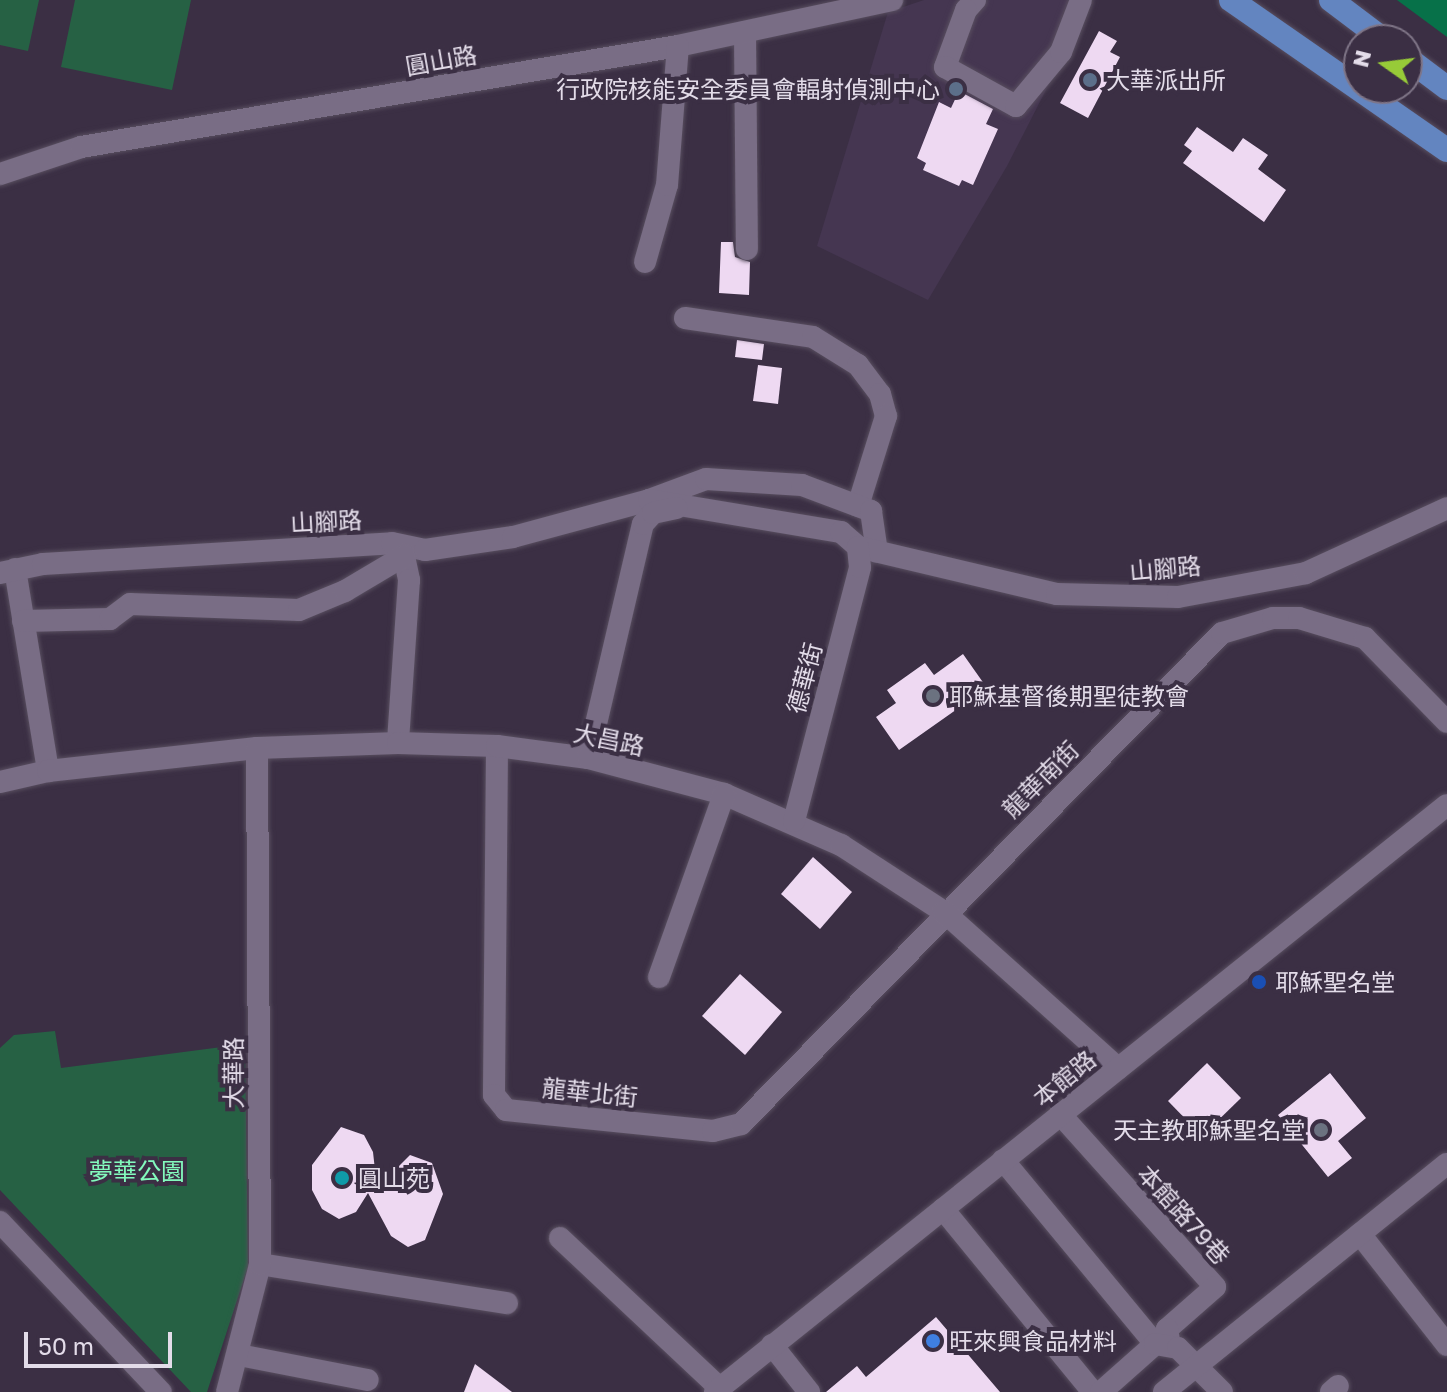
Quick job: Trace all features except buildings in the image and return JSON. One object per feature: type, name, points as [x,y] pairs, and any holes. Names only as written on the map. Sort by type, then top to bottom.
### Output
[{"type":"main road","points":[[1231,0],[1447,150]]},
{"type":"main road","points":[[1331,0],[1363,24]]},
{"type":"main road","points":[[1423,70],[1447,88]]},
{"type":"street","name":"圓山路","points":[[0,174],[81,147],[678,46],[892,0]]},
{"type":"street","points":[[975,0],[945,67],[1016,106],[1061,52],[1081,0]]},
{"type":"street","points":[[745,32],[747,249]]},
{"type":"street","points":[[645,262],[667,185],[678,46]]},
{"type":"street","points":[[685,318],[813,337],[858,365],[880,394],[886,416],[858,506],[871,511],[868,549]]},
{"type":"street","name":"山腳路","points":[[7,571],[425,550],[513,537],[649,500],[706,479],[802,485],[858,506]]},
{"type":"street","name":"山腳路","points":[[649,500],[841,532],[868,549],[1057,594],[1178,597],[1306,573],[1447,508]]},
{"type":"street","points":[[588,758],[643,524],[653,513],[677,507]]},
{"type":"street","points":[[23,621],[110,619],[130,604],[299,610],[345,591],[398,549],[409,580],[398,743]]},
{"type":"street","name":"德華街","points":[[794,821],[860,567],[868,549]]},
{"type":"street","points":[[7,571],[23,621],[48,771]]},
{"type":"street","name":"龍華南街","points":[[944,912],[1222,633],[1273,618],[1299,618],[1365,638],[1447,722]]},
{"type":"street","name":"大昌路","points":[[0,782],[48,771],[257,748],[398,743],[497,746],[588,758],[724,794],[794,821],[944,912],[1118,1068]]},
{"type":"street","name":"龍華北街","points":[[497,746],[494,1095],[506,1110],[713,1131],[741,1124],[944,912]]},
{"type":"street","name":"大華路","points":[[227,1392],[260,1264],[257,748]]},
{"type":"street","points":[[659,977],[724,794]]},
{"type":"street","name":"本館路","points":[[718,1390],[1447,805]]},
{"type":"street","name":"本館路79巷","points":[[1060,1114],[1215,1287],[1167,1329],[1163,1345]]},
{"type":"street","points":[[1003,1160],[1163,1345],[1199,1363],[1222,1392]]},
{"type":"street","points":[[1164,1392],[1447,1164]]},
{"type":"street","points":[[943,1209],[1093,1392]]},
{"type":"street","points":[[0,1222],[161,1392]]},
{"type":"street","points":[[1360,1234],[1447,1345]]},
{"type":"street","points":[[560,1238],[718,1390]]},
{"type":"street","points":[[260,1264],[507,1303]]},
{"type":"street","points":[[772,1345],[809,1392]]},
{"type":"street","points":[[1101,1392],[1163,1345]]},
{"type":"street","points":[[239,1355],[368,1380]]},
{"type":"shaded area","name":"行政院核能安全委員會輻射偵測中心","points":[[924,0],[1092,0],[1007,166],[928,300],[817,246],[888,12]]},
{"type":"green space","points":[[0,0],[39,0],[28,51],[0,45]]},
{"type":"green space","points":[[75,0],[191,0],[172,90],[61,67]]},
{"type":"green space","points":[[1397,0],[1447,0],[1447,37]]},
{"type":"green space","name":"夢華公園","points":[[55,1031],[61,1068],[245,1044],[248,1267],[207,1392],[191,1392],[0,1190],[0,1048],[14,1035]]},
{"type":"place","name":"大華派出所","points":[[1090,80]]},
{"type":"place","name":"行政院核能安全委員會輻射偵測中心","points":[[956,89]]},
{"type":"place","name":"耶穌基督後期聖徒教會","points":[[933,696]]},
{"type":"place","name":"耶穌聖名堂","points":[[1259,982]]},
{"type":"place","name":"天主教耶穌聖名堂","points":[[1321,1130]]},
{"type":"place","name":"圓山苑","points":[[342,1178]]},
{"type":"place","name":"旺來興食品材料","points":[[933,1341]]}]
